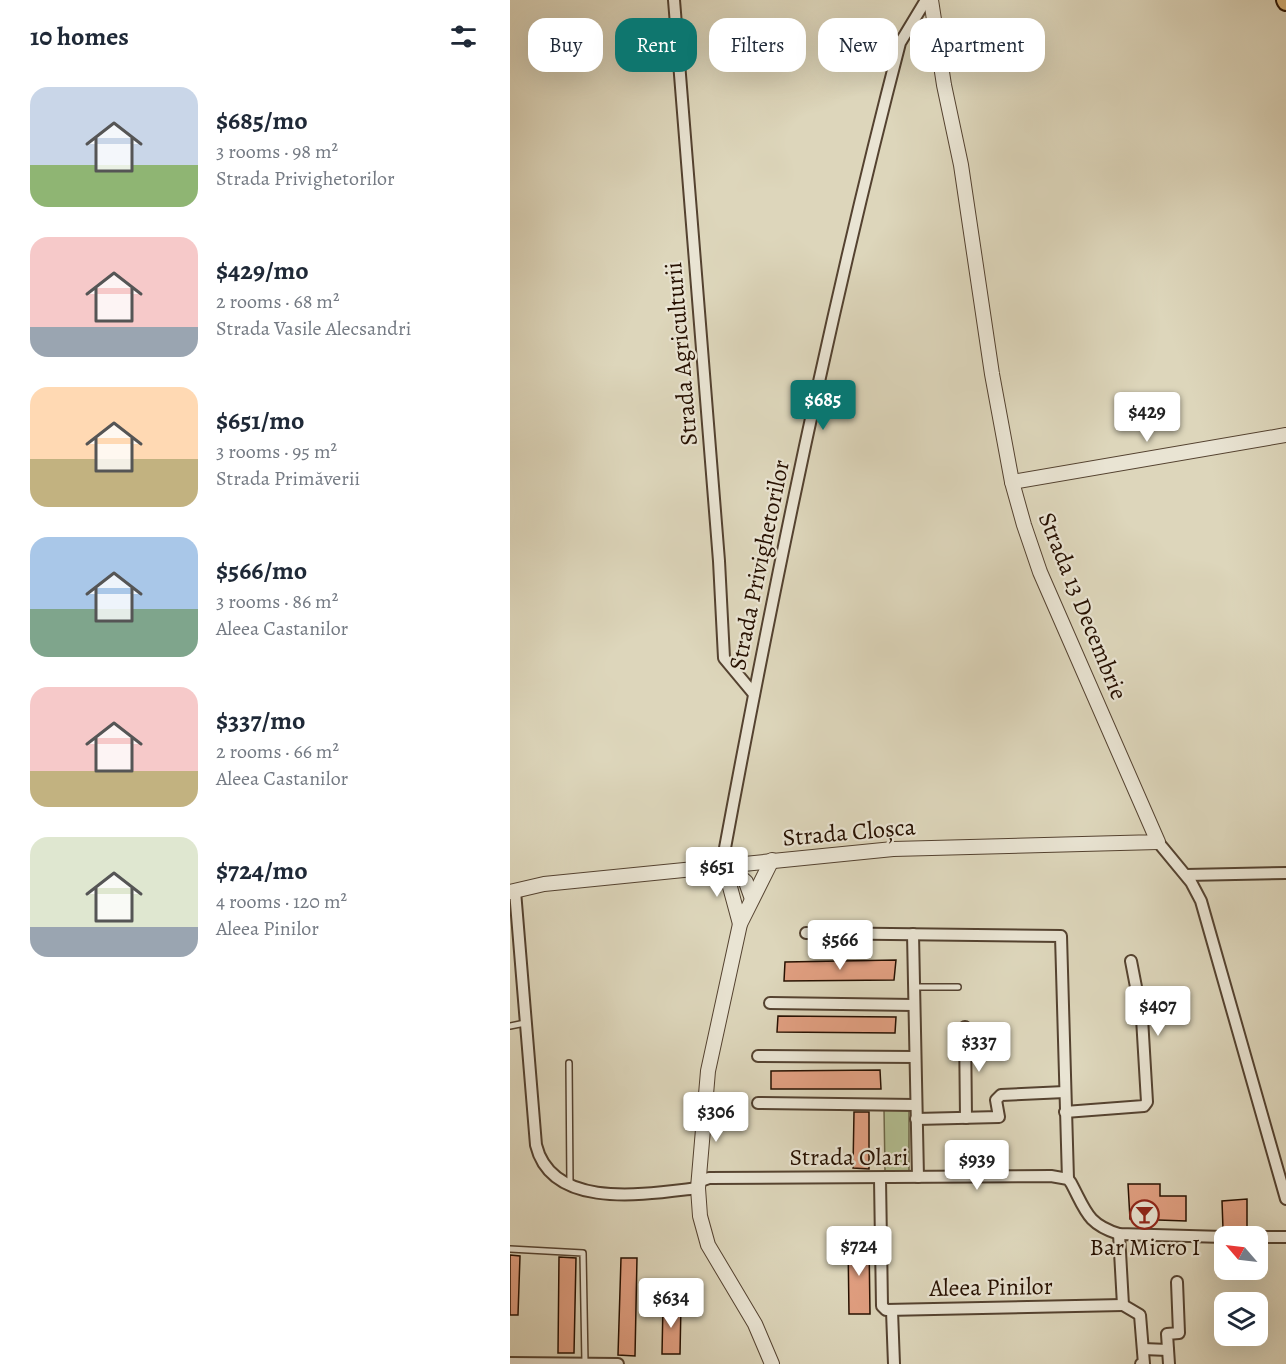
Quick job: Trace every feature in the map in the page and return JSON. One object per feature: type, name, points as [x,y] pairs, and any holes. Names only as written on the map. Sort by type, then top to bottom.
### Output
[{"type":"street","name":"Strada Agriculturii","points":[[674,0],[719,561],[724,658],[753,694]]},
{"type":"street","name":"Strada Privighetorilor","points":[[728,866],[725,848],[753,694],[807,436],[900,43],[928,0]]},
{"type":"street","name":"Strada 13 Decembrie","points":[[928,0],[961,165],[992,374],[1012,482],[1040,572],[1158,842],[1186,875],[1201,901],[1286,1200]]},
{"type":"street","points":[[1012,482],[1286,435]]},
{"type":"street","name":"Strada Cloșca","points":[[512,891],[544,884],[893,849],[1158,842]]},
{"type":"street","points":[[772,860],[740,924],[708,1071],[698,1185],[700,1216],[708,1245],[755,1324],[772,1364]]},
{"type":"street","points":[[728,866],[746,882],[752,899]]},
{"type":"street","points":[[728,866],[730,887],[740,924]]},
{"type":"street","points":[[1186,875],[1286,873]]},
{"type":"street","points":[[512,891],[536,1145],[540,1161],[549,1173],[570,1185]]},
{"type":"street","points":[[806,933],[1061,936],[1068,1179],[1092,1222],[1119,1234],[1214,1237]]},
{"type":"street","points":[[913,934],[918,1177]]},
{"type":"street","points":[[1065,1112],[1144,1106],[1147,1102],[1142,1018],[1131,961]]},
{"type":"street","points":[[770,1003],[914,1005]]},
{"type":"street","points":[[964,1027],[966,1119]]},
{"type":"street","points":[[758,1056],[915,1057]]},
{"type":"street","points":[[916,1119],[999,1117],[996,1100],[1001,1095],[1065,1092]]},
{"type":"street","points":[[758,1103],[915,1105]]},
{"type":"street","name":"Strada Olari","points":[[570,1185],[597,1192],[623,1195],[698,1185],[709,1178],[880,1179],[1033,1176],[1068,1179]]},
{"type":"street","points":[[880,1179],[882,1306],[892,1311],[894,1364]]},
{"type":"street","points":[[1119,1234],[1123,1305],[1140,1315],[1144,1364],[1141,1364]]},
{"type":"street","points":[[1268,1237],[1286,1237]]},
{"type":"street","points":[[1168,1364],[1167,1334],[1179,1332],[1177,1282]]},
{"type":"street","name":"Aleea Pinilor","points":[[892,1311],[1123,1305]]},
{"type":"street","points":[[1143,1350],[1168,1350]]},
{"type":"street","points":[[510,1363],[618,1364]]},
{"type":"lane","points":[[914,987],[958,987]]},
{"type":"lane","points":[[510,1026],[525,1023]]},
{"type":"lane","points":[[569,1063],[570,1185]]},
{"type":"lane","points":[[510,1250],[583,1253],[585,1363]]},
{"type":"green space","points":[[884,1109],[909,1109],[909,1172],[885,1171]]},
{"type":"building","points":[[896,960],[894,980],[784,981],[785,962]]},
{"type":"building","points":[[778,1016],[896,1017],[895,1033],[777,1032]]},
{"type":"building","points":[[880,1070],[881,1089],[771,1089],[771,1071]]},
{"type":"building","points":[[854,1112],[869,1112],[869,1169],[853,1168]]},
{"type":"building","points":[[1128,1184],[1160,1184],[1160,1196],[1186,1196],[1186,1221],[1130,1219]]},
{"type":"building","points":[[1247,1199],[1247,1226],[1223,1226],[1222,1201]]},
{"type":"building","points":[[869,1239],[870,1314],[849,1314],[848,1241]]},
{"type":"building","points":[[510,1255],[520,1256],[518,1315],[510,1315]]},
{"type":"building","points":[[559,1257],[576,1258],[574,1353],[558,1353]]},
{"type":"building","points":[[621,1258],[637,1258],[635,1356],[618,1355]]},
{"type":"building","points":[[663,1303],[681,1304],[680,1354],[662,1354]]},
{"type":"place","name":"Bar Micro I","points":[[1145,1214]]}]
